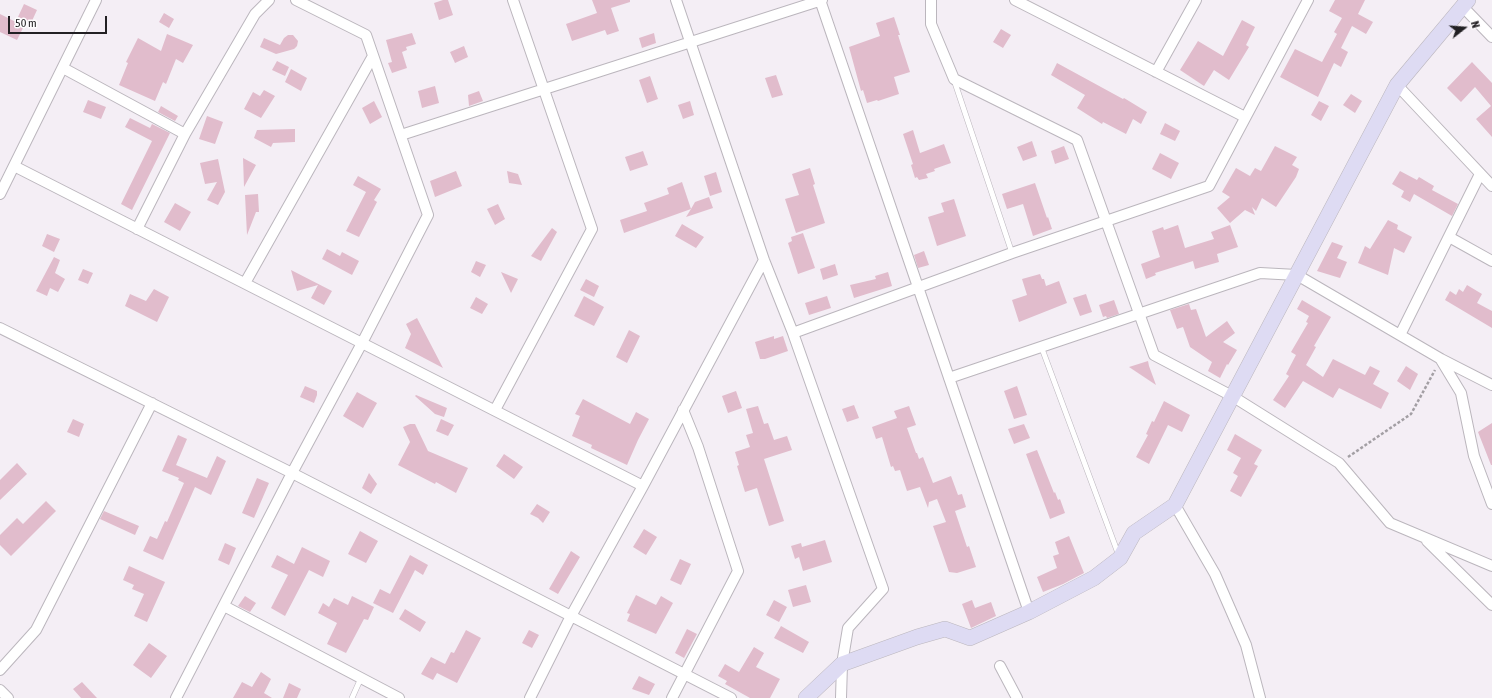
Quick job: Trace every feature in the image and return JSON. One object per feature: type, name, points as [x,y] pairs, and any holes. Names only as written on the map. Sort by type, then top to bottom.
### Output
[{"type":"street","points":[[0,194],[96,0]]},
{"type":"street","points":[[137,228],[185,134],[255,14],[269,0]]},
{"type":"street","points":[[176,698],[292,473],[362,343],[428,215],[366,35],[296,0]]},
{"type":"street","points":[[495,410],[592,229],[513,0]]},
{"type":"street","points":[[676,0],[764,260],[793,333],[883,589],[848,628],[842,664],[841,698]]},
{"type":"street","points":[[401,135],[821,0],[917,287],[1029,612]]},
{"type":"street","points":[[931,0],[931,24],[954,79],[1077,140],[1138,314],[1154,355],[1232,396],[1339,463],[1390,523],[1492,566]]},
{"type":"street","points":[[1015,0],[1245,117]]},
{"type":"street","points":[[1156,72],[1196,0]]},
{"type":"street","points":[[793,333],[917,287],[1209,186],[1308,0]]},
{"type":"street","points":[[806,698],[842,664],[917,637],[945,629],[970,638],[1029,612],[1094,578],[1120,558],[1134,533],[1175,505],[1397,85],[1466,3],[1492,37]]},
{"type":"street","points":[[245,283],[373,56]]},
{"type":"street","points":[[63,68],[185,134]]},
{"type":"street","points":[[1397,85],[1492,186]]},
{"type":"street","points":[[14,166],[643,486]]},
{"type":"street","points":[[1400,335],[1480,174]]},
{"type":"street","points":[[1449,237],[1492,261]]},
{"type":"street","points":[[530,698],[571,616],[643,486],[764,260]]},
{"type":"street","points":[[949,378],[1260,273],[1297,275],[1441,359],[1492,385]]},
{"type":"street","points":[[0,328],[292,473],[731,698]]},
{"type":"street","points":[[1441,359],[1460,393],[1474,456],[1492,504]]},
{"type":"street","points":[[0,670],[36,630],[152,403]]},
{"type":"street","points":[[672,698],[738,571],[698,447],[683,410]]},
{"type":"street","points":[[1175,505],[1215,574],[1246,644],[1260,698]]},
{"type":"street","points":[[1423,537],[1492,605]]},
{"type":"street","points":[[224,606],[399,698]]},
{"type":"street","points":[[1000,666],[1017,698]]},
{"type":"street","points":[[0,690],[8,698]]},
{"type":"lane","points":[[954,79],[1012,254]]},
{"type":"lane","points":[[1041,346],[1120,558]]},
{"type":"lane","points":[[352,698],[361,678]]},
{"type":"path","points":[[1339,463],[1410,414],[1441,359]]},
{"type":"building","points":[[448,0],[453,15],[439,20],[434,3]]},
{"type":"building","points":[[592,0],[630,0],[630,2],[611,8],[619,31],[607,35],[605,30],[572,41],[566,24],[597,13]]},
{"type":"building","points":[[1335,0],[1365,0],[1358,14],[1373,22],[1366,34],[1352,26],[1341,48],[1348,52],[1341,67],[1334,63],[1318,97],[1280,77],[1295,49],[1322,62],[1337,34],[1334,32],[1342,18],[1329,11]]},
{"type":"building","points":[[24,4],[37,10],[31,23],[18,17]]},
{"type":"building","points":[[164,13],[174,19],[169,28],[159,22]]},
{"type":"building","points":[[0,14],[24,26],[17,40],[0,32]]},
{"type":"building","points":[[894,17],[910,72],[894,77],[899,94],[867,103],[863,90],[861,91],[849,47],[880,36],[876,23]]},
{"type":"building","points":[[1242,20],[1255,27],[1246,45],[1249,47],[1229,80],[1214,70],[1204,86],[1180,70],[1198,41],[1223,56]]},
{"type":"building","points":[[1001,29],[1011,35],[1003,48],[993,42]]},
{"type":"building","points":[[412,33],[416,44],[406,47],[407,50],[402,52],[407,68],[392,73],[388,63],[392,62],[386,40]]},
{"type":"building","points":[[654,33],[656,43],[642,48],[639,38]]},
{"type":"building","points":[[167,34],[193,45],[183,63],[176,59],[166,84],[163,82],[155,101],[119,85],[128,63],[126,62],[138,38],[161,51]]},
{"type":"building","points":[[288,35],[293,35],[298,41],[297,46],[294,49],[276,54],[260,47],[264,38],[280,45],[284,38]]},
{"type":"building","points":[[464,46],[468,57],[455,63],[450,52]]},
{"type":"building","points":[[277,61],[289,67],[285,76],[272,70]]},
{"type":"building","points":[[1472,62],[1492,83],[1492,137],[1476,119],[1491,106],[1475,87],[1461,102],[1447,88]]},
{"type":"building","points":[[1057,63],[1123,99],[1124,98],[1147,112],[1141,124],[1133,119],[1126,134],[1103,122],[1102,124],[1077,108],[1085,95],[1051,75]]},
{"type":"building","points":[[291,69],[307,78],[301,91],[285,82]]},
{"type":"building","points":[[776,75],[783,95],[772,98],[765,78]]},
{"type":"building","points":[[650,76],[658,99],[647,103],[639,80]]},
{"type":"building","points":[[435,86],[439,103],[422,108],[418,91]]},
{"type":"building","points":[[264,90],[275,96],[261,118],[244,109],[253,92],[260,96]]},
{"type":"building","points":[[479,91],[483,101],[469,106],[468,95]]},
{"type":"building","points":[[1351,94],[1362,101],[1355,113],[1343,105]]},
{"type":"building","points":[[88,100],[106,107],[101,119],[83,112]]},
{"type":"building","points":[[374,101],[382,117],[370,124],[362,108]]},
{"type":"building","points":[[690,101],[694,115],[683,119],[678,105]]},
{"type":"building","points":[[1319,101],[1329,106],[1321,121],[1311,115]]},
{"type":"building","points":[[161,106],[178,116],[175,121],[158,112]]},
{"type":"building","points":[[207,116],[223,122],[215,144],[199,139]]},
{"type":"building","points":[[130,118],[150,128],[152,124],[170,133],[132,210],[121,204],[152,141],[125,127]]},
{"type":"building","points":[[1165,123],[1180,131],[1175,141],[1160,134]]},
{"type":"building","points":[[295,129],[295,142],[273,143],[271,147],[254,138],[257,130]]},
{"type":"building","points":[[913,130],[920,153],[944,144],[951,163],[934,169],[935,171],[926,174],[928,178],[919,180],[917,177],[915,178],[911,165],[913,164],[903,134]]},
{"type":"building","points":[[1032,141],[1037,156],[1023,161],[1017,147]]},
{"type":"building","points":[[1064,146],[1069,159],[1055,164],[1051,151]]},
{"type":"building","points":[[1275,146],[1297,157],[1292,165],[1299,169],[1296,177],[1276,207],[1262,198],[1256,211],[1252,207],[1255,215],[1245,210],[1230,223],[1217,208],[1230,197],[1222,192],[1236,168],[1250,176],[1255,168],[1261,171]]},
{"type":"building","points":[[643,151],[648,165],[630,171],[625,157]]},
{"type":"building","points":[[1160,153],[1179,163],[1171,179],[1152,169]]},
{"type":"building","points":[[243,158],[256,165],[244,187]]},
{"type":"building","points":[[218,159],[225,192],[218,205],[207,200],[217,182],[205,184],[200,163]]},
{"type":"building","points":[[810,168],[815,184],[813,185],[825,223],[796,233],[785,199],[799,195],[792,174]]},
{"type":"building","points":[[456,171],[462,186],[435,197],[430,181]]},
{"type":"building","points":[[507,171],[518,174],[522,185],[509,183]]},
{"type":"building","points":[[1400,171],[1417,180],[1419,177],[1434,186],[1432,190],[1458,204],[1452,216],[1414,194],[1410,202],[1401,197],[1404,191],[1392,184]]},
{"type":"building","points":[[716,172],[722,192],[710,196],[704,176]]},
{"type":"building","points":[[358,176],[381,189],[374,200],[377,202],[359,237],[346,231],[366,192],[353,185]]},
{"type":"building","points":[[682,182],[691,209],[624,233],[620,220],[647,211],[644,203],[669,194],[667,188]]},
{"type":"building","points":[[1035,183],[1052,229],[1033,236],[1023,204],[1007,209],[1002,194]]},
{"type":"building","points":[[258,194],[259,212],[256,212],[247,235],[245,195]]},
{"type":"building","points":[[709,197],[713,208],[686,217],[695,202]]},
{"type":"building","points":[[954,199],[966,236],[937,246],[928,217],[944,212],[941,203]]},
{"type":"building","points":[[175,203],[191,212],[180,231],[164,222]]},
{"type":"building","points":[[498,204],[505,219],[495,225],[487,209]]},
{"type":"building","points":[[1388,220],[1398,225],[1397,229],[1412,237],[1404,253],[1394,248],[1388,275],[1358,263],[1365,246],[1370,249]]},
{"type":"building","points":[[682,224],[704,237],[696,248],[675,236]]},
{"type":"building","points":[[1178,225],[1185,248],[1214,239],[1211,232],[1230,225],[1238,247],[1217,254],[1219,262],[1195,269],[1193,261],[1155,273],[1156,275],[1146,279],[1141,264],[1160,257],[1152,231],[1163,227],[1164,230]]},
{"type":"building","points":[[552,228],[557,232],[541,261],[531,256]]},
{"type":"building","points":[[803,233],[815,268],[798,274],[788,243],[792,241],[791,237]]},
{"type":"building","points":[[47,234],[60,239],[54,252],[42,246]]},
{"type":"building","points":[[1332,242],[1343,246],[1337,258],[1347,262],[1340,278],[1317,271]]},
{"type":"building","points":[[327,249],[340,256],[342,252],[359,261],[352,275],[322,259]]},
{"type":"building","points":[[924,251],[929,265],[918,268],[914,255]]},
{"type":"building","points":[[54,257],[60,260],[55,273],[65,279],[58,292],[50,288],[47,296],[36,291]]},
{"type":"building","points":[[476,261],[486,265],[480,277],[471,272]]},
{"type":"building","points":[[835,264],[838,275],[823,280],[820,269]]},
{"type":"building","points":[[83,269],[93,273],[88,284],[78,280]]},
{"type":"building","points":[[291,270],[332,291],[324,305],[311,298],[318,285],[297,291]]},
{"type":"building","points":[[501,272],[518,279],[511,293]]},
{"type":"building","points":[[888,272],[892,286],[854,298],[850,285],[876,279],[875,276]]},
{"type":"building","points":[[1040,274],[1042,279],[1044,279],[1046,286],[1059,281],[1067,303],[1019,322],[1012,300],[1027,295],[1022,279]]},
{"type":"building","points":[[586,279],[599,286],[594,297],[580,290]]},
{"type":"building","points":[[1467,285],[1482,294],[1477,303],[1492,311],[1492,328],[1445,300],[1450,291],[1456,295],[1459,289],[1463,292]]},
{"type":"building","points":[[154,289],[169,297],[157,322],[125,306],[130,294],[146,301]]},
{"type":"building","points":[[1086,294],[1092,312],[1080,316],[1073,298]]},
{"type":"building","points":[[584,296],[604,307],[594,326],[574,316]]},
{"type":"building","points":[[827,296],[831,308],[809,315],[805,303]]},
{"type":"building","points":[[476,297],[488,304],[482,314],[470,308]]},
{"type":"building","points":[[1114,300],[1119,314],[1107,318],[1106,316],[1103,317],[1099,305]]},
{"type":"building","points":[[1302,300],[1331,317],[1314,346],[1316,347],[1306,365],[1323,377],[1333,359],[1365,375],[1370,366],[1380,371],[1373,384],[1389,393],[1381,409],[1339,388],[1333,398],[1303,381],[1285,408],[1273,400],[1289,376],[1286,374],[1296,355],[1291,352],[1308,323],[1306,322],[1309,316],[1297,309]]},
{"type":"building","points":[[1189,304],[1191,310],[1196,309],[1206,337],[1227,321],[1235,333],[1223,342],[1237,350],[1228,365],[1227,364],[1220,378],[1208,371],[1212,362],[1190,347],[1183,327],[1177,329],[1170,310]]},
{"type":"building","points":[[417,318],[443,368],[405,348],[411,334],[406,324]]},
{"type":"building","points":[[629,330],[640,336],[627,363],[616,357]]},
{"type":"building","points":[[774,336],[774,339],[783,336],[788,351],[765,359],[760,359],[755,342]]},
{"type":"building","points":[[1148,361],[1149,366],[1156,385],[1129,367]]},
{"type":"building","points":[[1406,366],[1418,374],[1410,390],[1397,381]]},
{"type":"building","points":[[305,386],[317,391],[314,403],[300,397]]},
{"type":"building","points":[[1017,386],[1027,415],[1014,419],[1004,391]]},
{"type":"building","points":[[736,391],[742,408],[728,413],[722,396]]},
{"type":"building","points":[[357,392],[377,403],[363,428],[343,416]]},
{"type":"building","points":[[416,395],[447,408],[444,417],[435,414],[415,396]]},
{"type":"building","points":[[583,399],[630,424],[636,412],[649,419],[627,465],[591,448],[592,445],[572,436],[580,416],[575,414]]},
{"type":"building","points":[[1164,401],[1190,415],[1182,432],[1168,425],[1149,464],[1136,457],[1148,435],[1146,434],[1152,421],[1154,422]]},
{"type":"building","points":[[854,405],[859,418],[847,422],[842,409]]},
{"type":"building","points":[[758,406],[764,424],[768,423],[774,440],[787,436],[792,450],[764,459],[784,521],[769,526],[757,488],[745,492],[737,466],[739,465],[735,452],[750,447],[746,435],[753,433],[746,409]]},
{"type":"building","points":[[909,406],[916,425],[907,428],[916,453],[919,459],[923,457],[933,483],[951,476],[958,495],[962,494],[966,507],[955,511],[967,547],[969,546],[976,567],[957,573],[949,572],[933,526],[946,522],[937,499],[929,502],[928,508],[920,487],[907,491],[900,470],[895,471],[893,466],[891,467],[882,437],[876,439],[872,427],[897,418],[894,411]]},
{"type":"building","points":[[73,419],[84,424],[79,437],[67,432]]},
{"type":"building","points":[[441,419],[454,425],[448,436],[436,431]]},
{"type":"building","points":[[1492,423],[1492,465],[1491,465],[1478,432]]},
{"type":"building","points":[[410,424],[415,424],[428,451],[468,468],[456,493],[436,482],[435,484],[398,465],[410,442],[403,427]]},
{"type":"building","points":[[1024,424],[1030,438],[1014,444],[1008,429]]},
{"type":"building","points":[[1235,434],[1262,450],[1254,464],[1258,466],[1241,497],[1230,491],[1238,476],[1233,473],[1241,458],[1227,450]]},
{"type":"building","points":[[178,435],[187,439],[176,465],[207,478],[217,456],[226,461],[211,495],[195,487],[163,560],[143,551],[150,536],[157,539],[165,521],[167,522],[184,483],[178,480],[179,478],[162,471]]},
{"type":"building","points":[[1037,450],[1054,493],[1055,492],[1058,500],[1060,499],[1065,513],[1050,519],[1026,454]]},
{"type":"building","points":[[504,454],[523,467],[514,479],[496,466]]},
{"type":"building","points":[[17,463],[27,474],[0,500],[0,480]]},
{"type":"building","points":[[369,473],[377,484],[371,494],[362,488]]},
{"type":"building","points":[[257,478],[269,483],[254,518],[242,513]]},
{"type":"building","points":[[46,501],[56,511],[11,556],[0,545],[0,535],[17,518],[23,524]]},
{"type":"building","points":[[537,504],[550,512],[543,523],[538,518],[530,514]]},
{"type":"building","points":[[104,511],[139,526],[135,535],[100,519]]},
{"type":"building","points":[[644,529],[657,537],[646,555],[633,547]]},
{"type":"building","points":[[360,531],[378,541],[366,563],[348,554]]},
{"type":"building","points":[[1069,536],[1084,573],[1043,592],[1037,577],[1057,568],[1053,556],[1059,554],[1055,542]]},
{"type":"building","points":[[825,540],[832,562],[803,571],[799,557],[795,559],[791,546],[801,543],[802,547]]},
{"type":"building","points":[[225,543],[236,548],[229,565],[218,560]]},
{"type":"building","points":[[302,547],[330,561],[323,577],[309,570],[285,616],[271,608],[288,575],[271,567],[277,555],[294,564]]},
{"type":"building","points":[[571,551],[580,557],[558,594],[549,589]]},
{"type":"building","points":[[410,555],[428,565],[423,575],[415,570],[393,613],[373,603],[380,589],[390,594]]},
{"type":"building","points":[[680,559],[691,564],[681,585],[670,580]]},
{"type":"building","points":[[129,566],[165,582],[147,622],[134,616],[144,594],[132,589],[134,585],[123,580]]},
{"type":"building","points":[[806,585],[811,602],[793,607],[788,590]]},
{"type":"building","points":[[636,595],[656,605],[661,596],[673,603],[656,634],[627,621],[630,614],[627,613]]},
{"type":"building","points":[[245,596],[256,603],[250,612],[238,606]]},
{"type":"building","points":[[352,596],[374,607],[368,620],[364,619],[346,653],[327,644],[337,623],[318,613],[323,603],[329,607],[334,598],[348,605]]},
{"type":"building","points":[[774,600],[787,607],[779,622],[766,615]]},
{"type":"building","points":[[972,600],[975,608],[991,602],[996,616],[971,628],[962,604]]},
{"type":"building","points":[[405,609],[426,622],[420,632],[399,619]]},
{"type":"building","points":[[781,626],[809,642],[803,653],[774,638]]},
{"type":"building","points":[[687,629],[697,634],[684,658],[675,653]]},
{"type":"building","points":[[466,630],[481,638],[457,683],[437,673],[433,680],[421,674],[431,657],[445,664],[451,652],[454,653]]},
{"type":"building","points":[[529,630],[539,635],[532,648],[522,643]]},
{"type":"building","points":[[149,643],[167,656],[151,678],[133,665]]},
{"type":"building","points":[[754,647],[764,653],[756,667],[780,679],[770,698],[750,698],[725,684],[727,681],[718,676],[725,664],[739,672]]},
{"type":"building","points":[[261,672],[271,679],[264,693],[272,698],[233,698],[242,682],[252,687]]},
{"type":"building","points":[[639,676],[655,684],[649,695],[632,689]]},
{"type":"building","points":[[82,682],[97,698],[81,698],[73,689]]},
{"type":"building","points":[[289,683],[301,689],[297,698],[283,698]]}]
